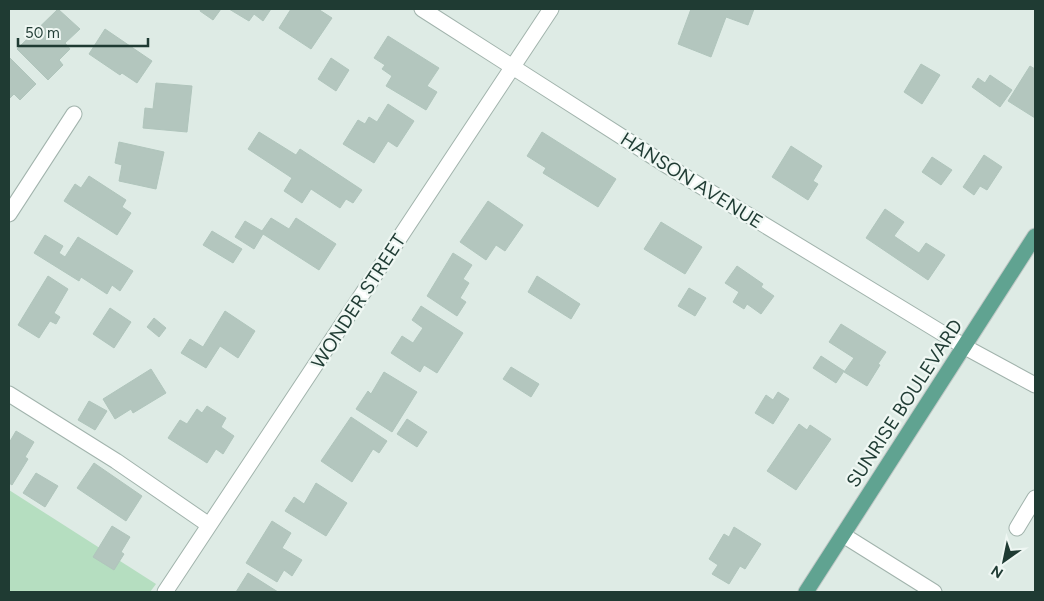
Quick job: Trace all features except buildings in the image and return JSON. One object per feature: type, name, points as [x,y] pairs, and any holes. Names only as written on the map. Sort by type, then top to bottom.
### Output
[{"type":"main road","name":"SUNRISE BOULEVARD","points":[[806,592],[1034,243]]},
{"type":"street","name":"HANSON AVENUE","points":[[422,9],[666,165],[965,347],[1035,385]]},
{"type":"street","name":"WONDER STREET","points":[[165,592],[551,9]]},
{"type":"street","points":[[9,214],[74,114]]},
{"type":"street","points":[[9,394],[116,461],[209,525]]},
{"type":"street","points":[[1017,528],[1035,498]]},
{"type":"street","points":[[843,535],[934,592]]},
{"type":"green space","points":[[9,490],[156,584],[150,592],[9,592]]}]
